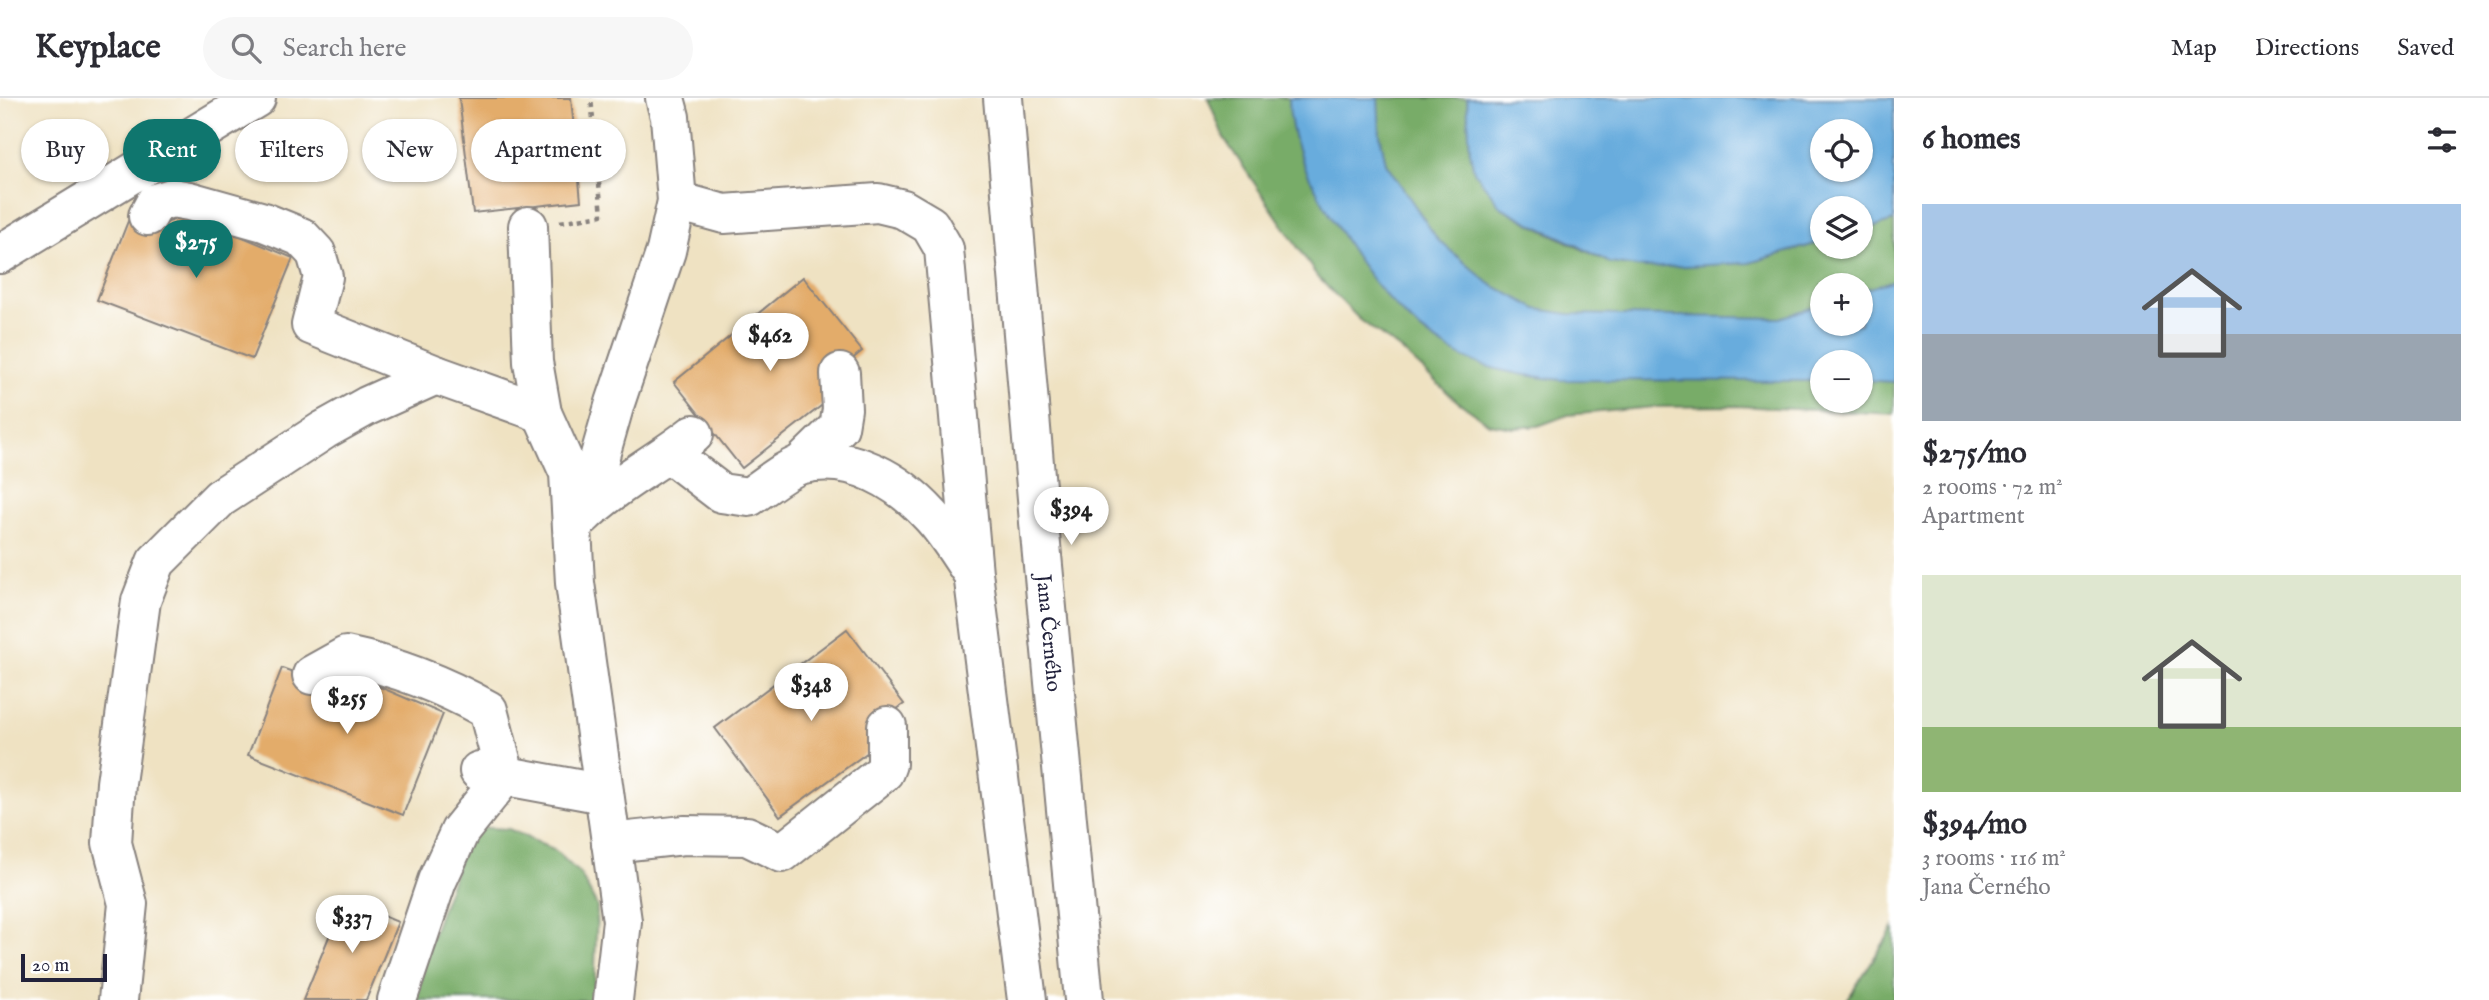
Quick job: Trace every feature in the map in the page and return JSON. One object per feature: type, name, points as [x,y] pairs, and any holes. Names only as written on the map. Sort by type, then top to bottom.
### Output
[{"type":"street","points":[[0,254],[256,98]]},
{"type":"street","points":[[578,520],[666,251],[677,201],[670,117],[665,98]]},
{"type":"street","name":"Jana Černého","points":[[1003,98],[1040,534],[1084,1000]]},
{"type":"street","points":[[148,216],[155,203],[172,198],[264,222],[301,237],[316,253],[323,277],[311,325],[436,375],[542,413]]},
{"type":"street","points":[[677,201],[724,214],[878,203],[903,209],[930,225],[944,249],[973,573],[1027,1000]]},
{"type":"street","points":[[528,226],[533,362],[542,413],[569,473],[578,520],[575,583],[622,921],[613,1000]]},
{"type":"street","points":[[578,520],[617,487],[682,444],[721,493],[749,497],[801,464],[839,427],[842,409],[840,373]]},
{"type":"street","points":[[118,1000],[128,904],[112,843],[116,783],[141,601],[156,562],[220,498],[324,430],[367,406],[436,375]]},
{"type":"street","points":[[801,464],[827,461],[849,463],[886,478],[931,516],[973,573]]},
{"type":"street","points":[[312,675],[346,656],[370,661],[462,696],[488,710],[491,773],[437,881],[397,1000]]},
{"type":"street","points":[[611,843],[684,835],[747,836],[782,853],[884,772],[887,764],[887,726]]},
{"type":"street","points":[[491,773],[604,794]]},
{"type":"path","points":[[528,226],[602,215],[591,98]]},
{"type":"green space","points":[[1208,98],[1467,98],[1470,152],[1501,207],[1610,263],[1749,263],[1810,245],[1810,259],[1873,259],[1873,227],[1894,221],[1894,414],[1873,413],[1873,350],[1810,350],[1810,410],[1736,406],[1654,407],[1568,415],[1538,426],[1514,428],[1489,424],[1457,401],[1401,350],[1359,319],[1317,276],[1224,138]]},
{"type":"green space","points":[[471,827],[509,829],[556,851],[581,875],[597,906],[594,1000],[409,1000]]},
{"type":"green space","points":[[1894,927],[1894,1000],[1847,1000]]},
{"type":"water","points":[[1289,98],[1378,98],[1380,135],[1386,163],[1438,240],[1490,284],[1537,309],[1569,314],[1780,318],[1810,308],[1810,336],[1873,336],[1873,287],[1894,280],[1894,382],[1873,381],[1873,350],[1810,350],[1810,381],[1561,380],[1502,370],[1474,362],[1448,349],[1411,321],[1366,271],[1307,172],[1296,144]]},
{"type":"water","points":[[1467,98],[1894,98],[1894,221],[1873,227],[1873,196],[1810,196],[1810,245],[1749,263],[1645,268],[1610,263],[1501,207],[1474,171],[1470,152]]},
{"type":"building","points":[[459,98],[571,98],[573,119],[471,119],[471,182],[579,182],[581,201],[473,213]]},
{"type":"building","points":[[132,211],[164,224],[187,214],[293,258],[252,359],[97,300]]},
{"type":"building","points":[[803,277],[862,351],[835,373],[835,395],[742,468],[674,382]]},
{"type":"building","points":[[847,629],[904,704],[876,724],[875,747],[780,816],[715,728]]},
{"type":"building","points":[[282,668],[315,680],[338,669],[443,714],[403,815],[248,755]]},
{"type":"building","points":[[344,900],[398,922],[366,1000],[303,1000]]}]
